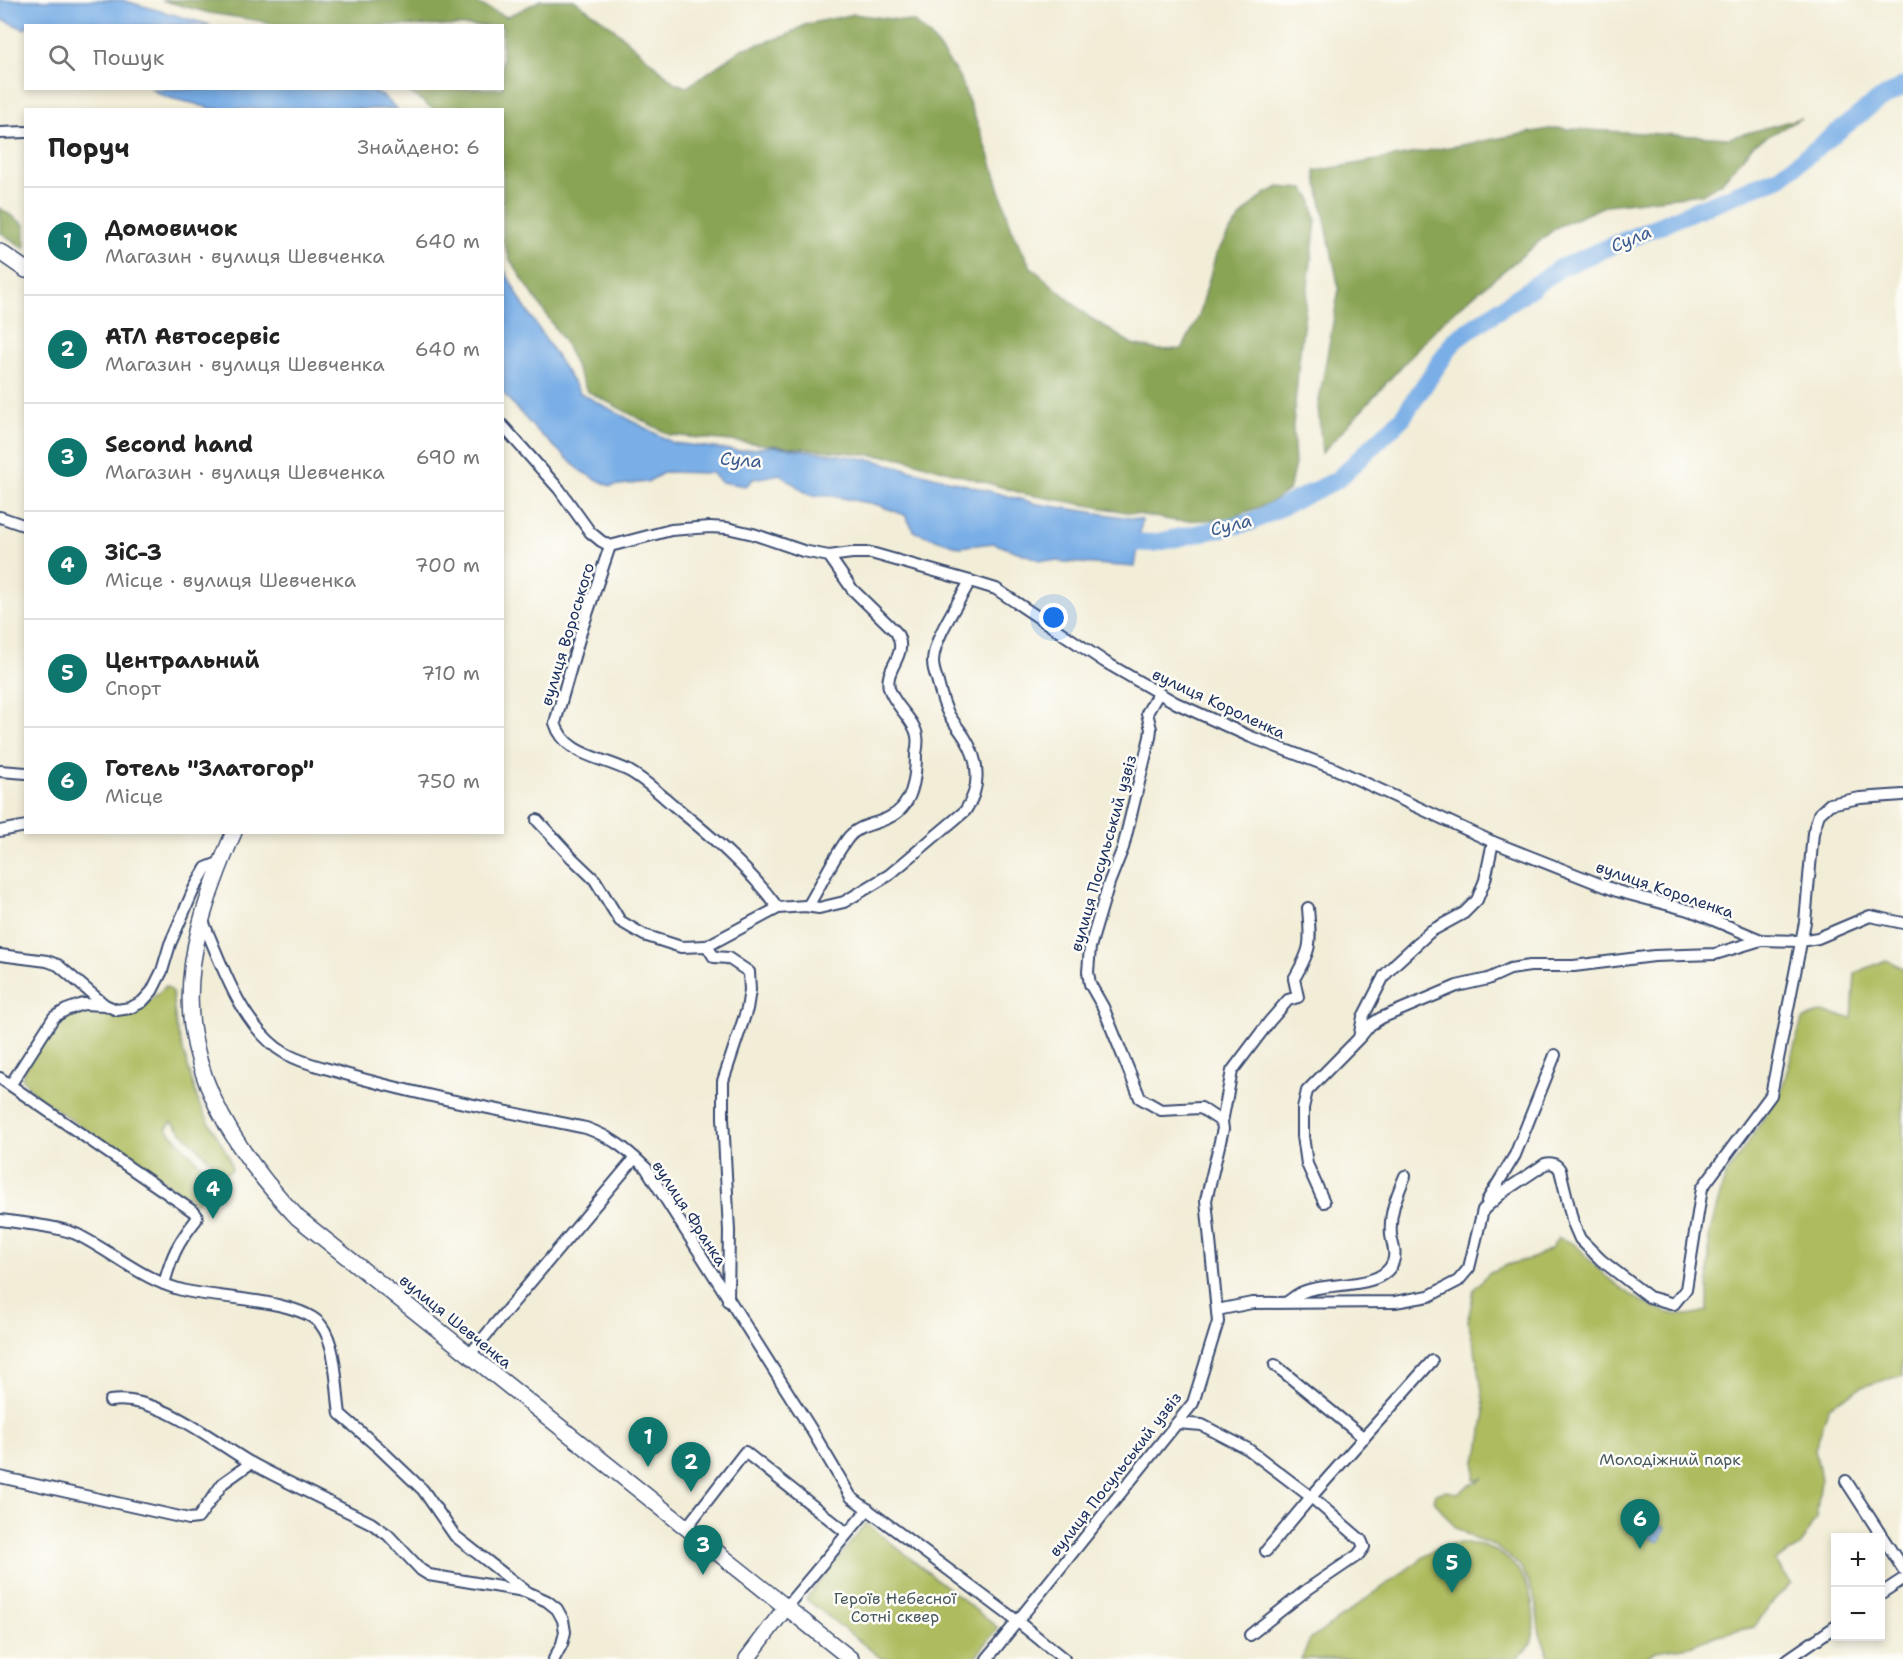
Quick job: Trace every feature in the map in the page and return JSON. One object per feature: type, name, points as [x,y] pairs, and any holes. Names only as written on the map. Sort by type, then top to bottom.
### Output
[{"type":"main road","points":[[3,255],[24,269]]},
{"type":"main road","name":"вулиця Шевченка","points":[[233,834],[221,861],[202,919],[193,964],[192,1025],[202,1071],[218,1108],[237,1142],[270,1188],[298,1218],[851,1659]]},
{"type":"main road","points":[[747,1659],[786,1607]]},
{"type":"street","points":[[0,133],[24,132]]},
{"type":"street","points":[[504,427],[559,489],[590,532],[610,546]]},
{"type":"street","points":[[0,517],[24,525]]},
{"type":"street","name":"вулиця Короленка","points":[[610,546],[671,530],[727,528],[803,551],[829,556],[852,553],[871,554],[970,581],[996,589],[1105,662],[1158,694],[1251,737],[1333,768],[1493,842],[1617,891],[1692,911],[1761,940],[1800,941],[1818,938],[1870,916],[1903,923]]},
{"type":"street","name":"вулиця Вороського","points":[[610,546],[581,632],[555,723],[557,732],[569,746],[628,771],[645,782],[729,853],[766,891],[778,908]]},
{"type":"street","points":[[808,906],[848,838],[863,827],[888,819],[897,813],[908,799],[914,786],[918,736],[889,688],[889,679],[900,651],[900,639],[896,632],[852,589],[829,556]]},
{"type":"street","points":[[537,820],[595,880],[620,921],[644,935],[681,947],[707,946],[778,908],[808,906],[819,908],[844,902],[889,875],[965,812],[972,801],[977,775],[972,750],[949,714],[941,696],[933,663],[936,645],[970,581]]},
{"type":"street","name":"вулиця Посульський узвіз","points":[[987,1659],[1193,1404],[1218,1322],[1206,1200],[1223,1129],[1222,1122],[1201,1108],[1161,1110],[1140,1098],[1103,1007],[1090,984],[1088,972],[1090,947],[1109,883],[1124,849],[1150,737],[1148,714],[1158,694]]},
{"type":"street","points":[[0,771],[24,773]]},
{"type":"street","points":[[1483,1210],[1503,1192],[1545,1164],[1554,1164],[1560,1170],[1573,1223],[1580,1239],[1601,1260],[1649,1297],[1674,1304],[1686,1289],[1702,1188],[1771,1095],[1805,922],[1814,833],[1819,814],[1830,804],[1860,798],[1903,795]]},
{"type":"street","points":[[0,831],[24,826]]},
{"type":"street","points":[[1359,1038],[1363,1017],[1384,976],[1423,938],[1464,913],[1477,900],[1485,880],[1493,842]]},
{"type":"street","points":[[0,955],[47,961],[58,965],[105,1005],[117,1010],[130,1008],[142,1002],[152,991],[194,889],[206,868],[221,861]]},
{"type":"street","points":[[1222,1122],[1232,1071],[1288,1000],[1298,997],[1294,980],[1306,959],[1311,942],[1308,908]]},
{"type":"street","name":"вулиця Франка","points":[[202,919],[236,996],[257,1028],[278,1048],[307,1063],[390,1087],[586,1128],[610,1137],[635,1158],[646,1168],[851,1497],[1064,1659]]},
{"type":"street","points":[[1324,1202],[1307,1164],[1303,1136],[1303,1108],[1306,1091],[1370,1025],[1381,1018],[1457,986],[1488,979],[1510,969],[1530,966],[1574,966],[1654,956],[1715,954],[1761,940]]},
{"type":"street","points":[[707,946],[714,957],[728,958],[749,972],[750,990],[747,1009],[723,1081],[729,1231],[729,1301]]},
{"type":"street","points":[[11,1084],[54,1017],[83,1004],[105,1005]]},
{"type":"street","points":[[1217,1310],[1252,1303],[1395,1302],[1429,1296],[1458,1281],[1469,1268],[1483,1210],[1515,1155],[1555,1055]]},
{"type":"street","points":[[0,1078],[197,1216],[171,1256],[164,1284]]},
{"type":"street","points":[[470,1354],[635,1158]]},
{"type":"street","points":[[1286,1303],[1304,1291],[1371,1280],[1382,1275],[1393,1264],[1395,1250],[1391,1234],[1393,1206],[1405,1176]]},
{"type":"street","points":[[0,1220],[75,1233],[164,1284],[184,1291],[256,1300],[305,1313],[315,1319],[321,1325],[330,1343],[340,1414],[423,1490],[455,1536],[527,1592],[553,1605],[563,1620],[564,1638],[554,1659]]},
{"type":"street","points":[[1266,1551],[1432,1361]]},
{"type":"street","points":[[1275,1365],[1364,1438]]},
{"type":"street","points":[[110,1401],[118,1399],[144,1404],[188,1423],[251,1463],[371,1523],[388,1535],[421,1570],[429,1575],[527,1592]]},
{"type":"street","points":[[1177,1423],[1202,1425],[1248,1449],[1311,1497],[1361,1540],[1364,1547],[1358,1555],[1308,1589],[1250,1635]]},
{"type":"street","points":[[686,1528],[745,1452],[847,1533]]},
{"type":"street","points":[[0,1477],[189,1519],[198,1518],[223,1483],[251,1463]]},
{"type":"street","points":[[1846,1481],[1903,1569]]},
{"type":"street","points":[[786,1607],[868,1509]]},
{"type":"street","points":[[1885,1591],[1903,1579]]},
{"type":"street","points":[[1788,1659],[1831,1629]]},
{"type":"green space","points":[[161,0],[470,0],[507,17],[541,0],[574,0],[611,26],[675,83],[687,87],[742,49],[785,36],[807,24],[854,14],[914,22],[931,37],[959,76],[989,154],[1013,233],[1031,267],[1089,317],[1132,344],[1158,350],[1182,349],[1199,316],[1216,254],[1230,231],[1247,210],[1265,194],[1279,187],[1304,189],[1311,198],[1316,221],[1293,427],[1295,464],[1289,490],[1270,503],[1227,519],[1176,521],[1025,494],[902,458],[670,435],[587,391],[563,340],[510,260],[504,243],[504,108],[432,108],[406,90],[504,90],[504,24],[269,24],[209,13]]},
{"type":"green space","points":[[1801,118],[1754,144],[1722,182],[1702,194],[1607,205],[1557,227],[1445,319],[1322,453],[1318,406],[1339,289],[1315,171],[1555,128],[1729,138]]},
{"type":"green space","points":[[0,208],[24,224],[24,248],[0,232]]},
{"type":"green space","name":"Молодіжний парк","points":[[1886,960],[1903,968],[1903,1375],[1864,1386],[1829,1406],[1815,1449],[1821,1480],[1816,1518],[1799,1547],[1775,1561],[1791,1583],[1775,1599],[1754,1627],[1717,1635],[1690,1646],[1656,1651],[1643,1659],[1550,1659],[1540,1634],[1535,1600],[1528,1580],[1520,1567],[1491,1544],[1456,1528],[1433,1499],[1435,1494],[1447,1491],[1457,1493],[1484,1477],[1474,1480],[1475,1460],[1479,1451],[1485,1412],[1478,1364],[1468,1321],[1474,1289],[1490,1272],[1533,1258],[1551,1249],[1558,1238],[1575,1245],[1613,1282],[1648,1305],[1673,1314],[1691,1315],[1708,1311],[1709,1235],[1725,1177],[1781,1092],[1802,1020],[1821,1012],[1852,1018],[1855,973]]},
{"type":"green space","points":[[166,986],[172,991],[176,1026],[199,1104],[229,1157],[232,1170],[224,1174],[172,1122],[166,1128],[215,1180],[196,1203],[36,1096],[22,1078],[25,1068],[55,1021],[79,1010],[94,1010],[123,1016],[136,1013]]},
{"type":"green space","name":"Героїв Небесної Сотні сквер","points":[[866,1523],[998,1628],[974,1659],[882,1659],[806,1599]]},
{"type":"green space","points":[[1447,1544],[1483,1545],[1498,1552],[1511,1562],[1524,1579],[1530,1594],[1534,1623],[1532,1640],[1522,1654],[1514,1659],[1301,1659],[1310,1640],[1435,1549]]},
{"type":"water","points":[[0,0],[122,0],[206,24],[24,24],[24,29],[0,19]]},
{"type":"water","points":[[154,90],[368,90],[383,96],[396,108],[207,108]]},
{"type":"water","points":[[504,270],[524,306],[580,393],[673,443],[739,451],[773,446],[873,460],[1038,504],[1142,520],[1135,567],[1040,560],[993,543],[959,547],[915,532],[905,515],[878,505],[833,496],[809,495],[780,474],[753,479],[746,486],[721,482],[712,473],[665,472],[647,482],[610,486],[582,472],[535,429],[504,394]]},
{"type":"water","points":[[1641,1518],[1665,1528],[1659,1542],[1635,1532]]},
{"type":"waterway","name":"Сула","points":[[1115,541],[1153,543],[1251,522],[1337,480],[1402,418],[1455,340],[1560,268],[1780,177],[1873,104],[1903,86]]},
{"type":"place","name":"ЗіС-3","points":[[213,1219]]},
{"type":"place","name":"Домовичок","points":[[648,1467]]},
{"type":"place","name":"АТЛ Автосервіс","points":[[691,1492]]},
{"type":"place","name":"Готель \"Златогор\"","points":[[1640,1549]]},
{"type":"place","name":"Second hand","points":[[703,1575]]},
{"type":"place","name":"Центральний","points":[[1452,1593]]}]
